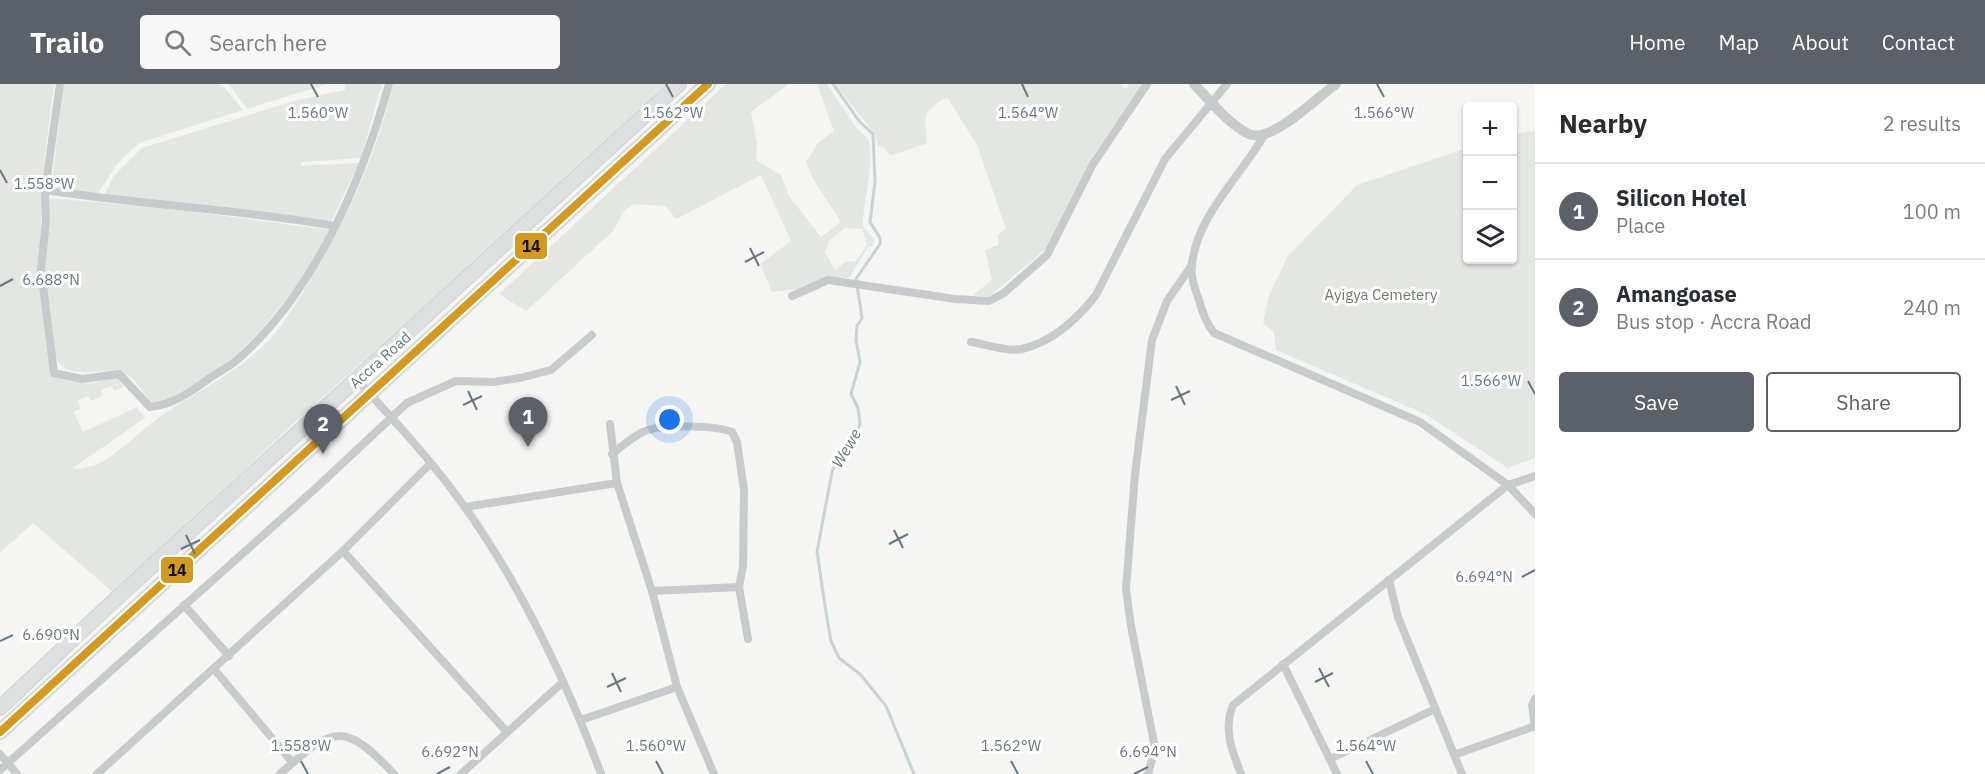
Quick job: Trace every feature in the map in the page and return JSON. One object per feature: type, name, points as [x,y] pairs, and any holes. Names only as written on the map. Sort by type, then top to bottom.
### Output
[{"type":"highway","name":"Accra Road","points":[[0,708],[106,608],[679,84]]},
{"type":"highway","name":"Accra Road","points":[[0,732],[708,84]]},
{"type":"street","points":[[60,84],[45,190],[46,220],[41,285],[52,339],[54,373],[82,379],[119,374],[150,407],[166,405],[185,396],[236,362],[261,336],[300,287],[335,226],[370,145],[388,84]]},
{"type":"street","points":[[792,296],[828,280],[955,299],[989,301],[1004,292],[1047,255],[1093,164],[1147,84]]},
{"type":"street","points":[[1194,84],[1242,130],[1251,135],[1263,136],[1277,131],[1336,84]]},
{"type":"street","points":[[971,342],[1020,349],[1050,338],[1081,314],[1096,295],[1165,159],[1227,84]]},
{"type":"street","points":[[1148,774],[1155,748],[1126,590],[1134,474],[1152,340],[1167,301],[1191,265],[1213,209],[1263,136]]},
{"type":"street","points":[[45,190],[148,204],[267,214],[335,226]]},
{"type":"street","points":[[1191,265],[1193,283],[1203,314],[1214,333],[1420,422],[1508,485],[1535,514]]},
{"type":"street","points":[[0,770],[392,419],[407,403],[456,381],[472,379],[493,382],[551,370],[592,335]]},
{"type":"street","points":[[357,380],[465,507],[494,553],[563,682],[581,720],[601,774]]},
{"type":"street","points":[[610,424],[617,483],[652,591],[677,687],[714,774]]},
{"type":"street","points":[[612,454],[642,432],[657,428],[707,428],[732,432],[737,442],[744,490],[744,555],[739,587],[748,639]]},
{"type":"street","points":[[96,774],[343,551],[430,464]]},
{"type":"street","points":[[1241,774],[1229,737],[1227,719],[1233,705],[1508,485],[1535,476]]},
{"type":"street","points":[[465,507],[617,483]]},
{"type":"street","points":[[343,551],[507,732]]},
{"type":"street","points":[[1389,580],[1398,617],[1462,774]]},
{"type":"street","points":[[652,591],[739,587]]},
{"type":"street","points":[[184,605],[229,656]]},
{"type":"street","points":[[1283,664],[1337,774]]},
{"type":"street","points":[[214,669],[293,763]]},
{"type":"street","points":[[461,774],[563,682]]},
{"type":"street","points":[[581,720],[677,687]]},
{"type":"street","points":[[1454,755],[1535,726],[1532,705],[1535,699]]},
{"type":"street","points":[[1330,759],[1435,709]]},
{"type":"street","points":[[280,774],[327,738],[342,734],[357,740],[394,774]]},
{"type":"street","points":[[0,754],[17,774]]},
{"type":"green space","points":[[0,84],[54,84],[44,163],[39,271],[53,376],[84,383],[118,378],[123,387],[114,391],[112,386],[101,390],[103,395],[91,401],[88,396],[78,400],[81,408],[74,412],[83,432],[137,407],[145,418],[73,468],[84,468],[116,453],[153,422],[237,368],[276,332],[324,257],[348,209],[378,136],[393,84],[672,84],[293,424],[114,593],[33,523],[0,553]]},
{"type":"green space","points":[[64,84],[218,84],[224,87],[243,110],[139,143],[118,163],[97,194],[60,189],[52,181]]},
{"type":"green space","points":[[229,84],[327,84],[247,109]]},
{"type":"green space","points":[[345,84],[382,84],[361,158],[301,162],[302,166],[359,163],[331,222],[104,195],[114,176],[142,148],[294,101],[345,90]]},
{"type":"green space","points":[[726,84],[789,84],[751,112],[757,143],[756,160],[781,175],[789,196],[821,237],[841,222],[813,179],[806,162],[818,143],[834,131],[817,84],[827,84],[857,129],[868,138],[870,160],[863,226],[874,239],[873,246],[868,247],[849,278],[832,278],[805,288],[772,292],[760,264],[791,241],[761,175],[676,219],[666,206],[634,204],[624,211],[613,231],[526,311],[499,294]],"holes":[[[845,228],[862,229],[867,245],[856,261],[845,262],[835,270],[825,252],[829,241]]]},
{"type":"green space","points":[[835,84],[1120,84],[1126,89],[1129,84],[1144,84],[1094,154],[1046,249],[988,297],[973,295],[992,280],[985,250],[998,245],[998,234],[1006,229],[977,145],[947,97],[928,111],[925,121],[927,143],[890,156],[885,148],[878,146],[875,134]]},
{"type":"green space","name":"Ayigya Cemetery","points":[[1535,131],[1535,458],[1508,468],[1425,414],[1276,350],[1274,332],[1263,323],[1269,295],[1288,256],[1357,185],[1463,149],[1463,264],[1517,264],[1517,133]]},
{"type":"green space","points":[[50,198],[180,210],[329,230],[301,281],[259,332],[231,360],[173,398],[152,403],[127,375],[109,371],[70,370],[56,359],[44,279]]},
{"type":"waterway","name":"Wewe","points":[[833,84],[859,121],[873,134],[875,182],[870,222],[880,238],[880,244],[856,279],[862,318],[857,326],[856,340],[860,362],[851,394],[858,408],[860,424],[852,443],[838,457],[832,472],[817,552],[831,641],[839,658],[860,674],[886,706],[914,774]]},
{"type":"transit line","name":"14","points":[[0,732],[708,84]]},
{"type":"place","name":"Silicon Hotel","points":[[528,447]]},
{"type":"place","name":"Amangoase","points":[[323,454]]}]
